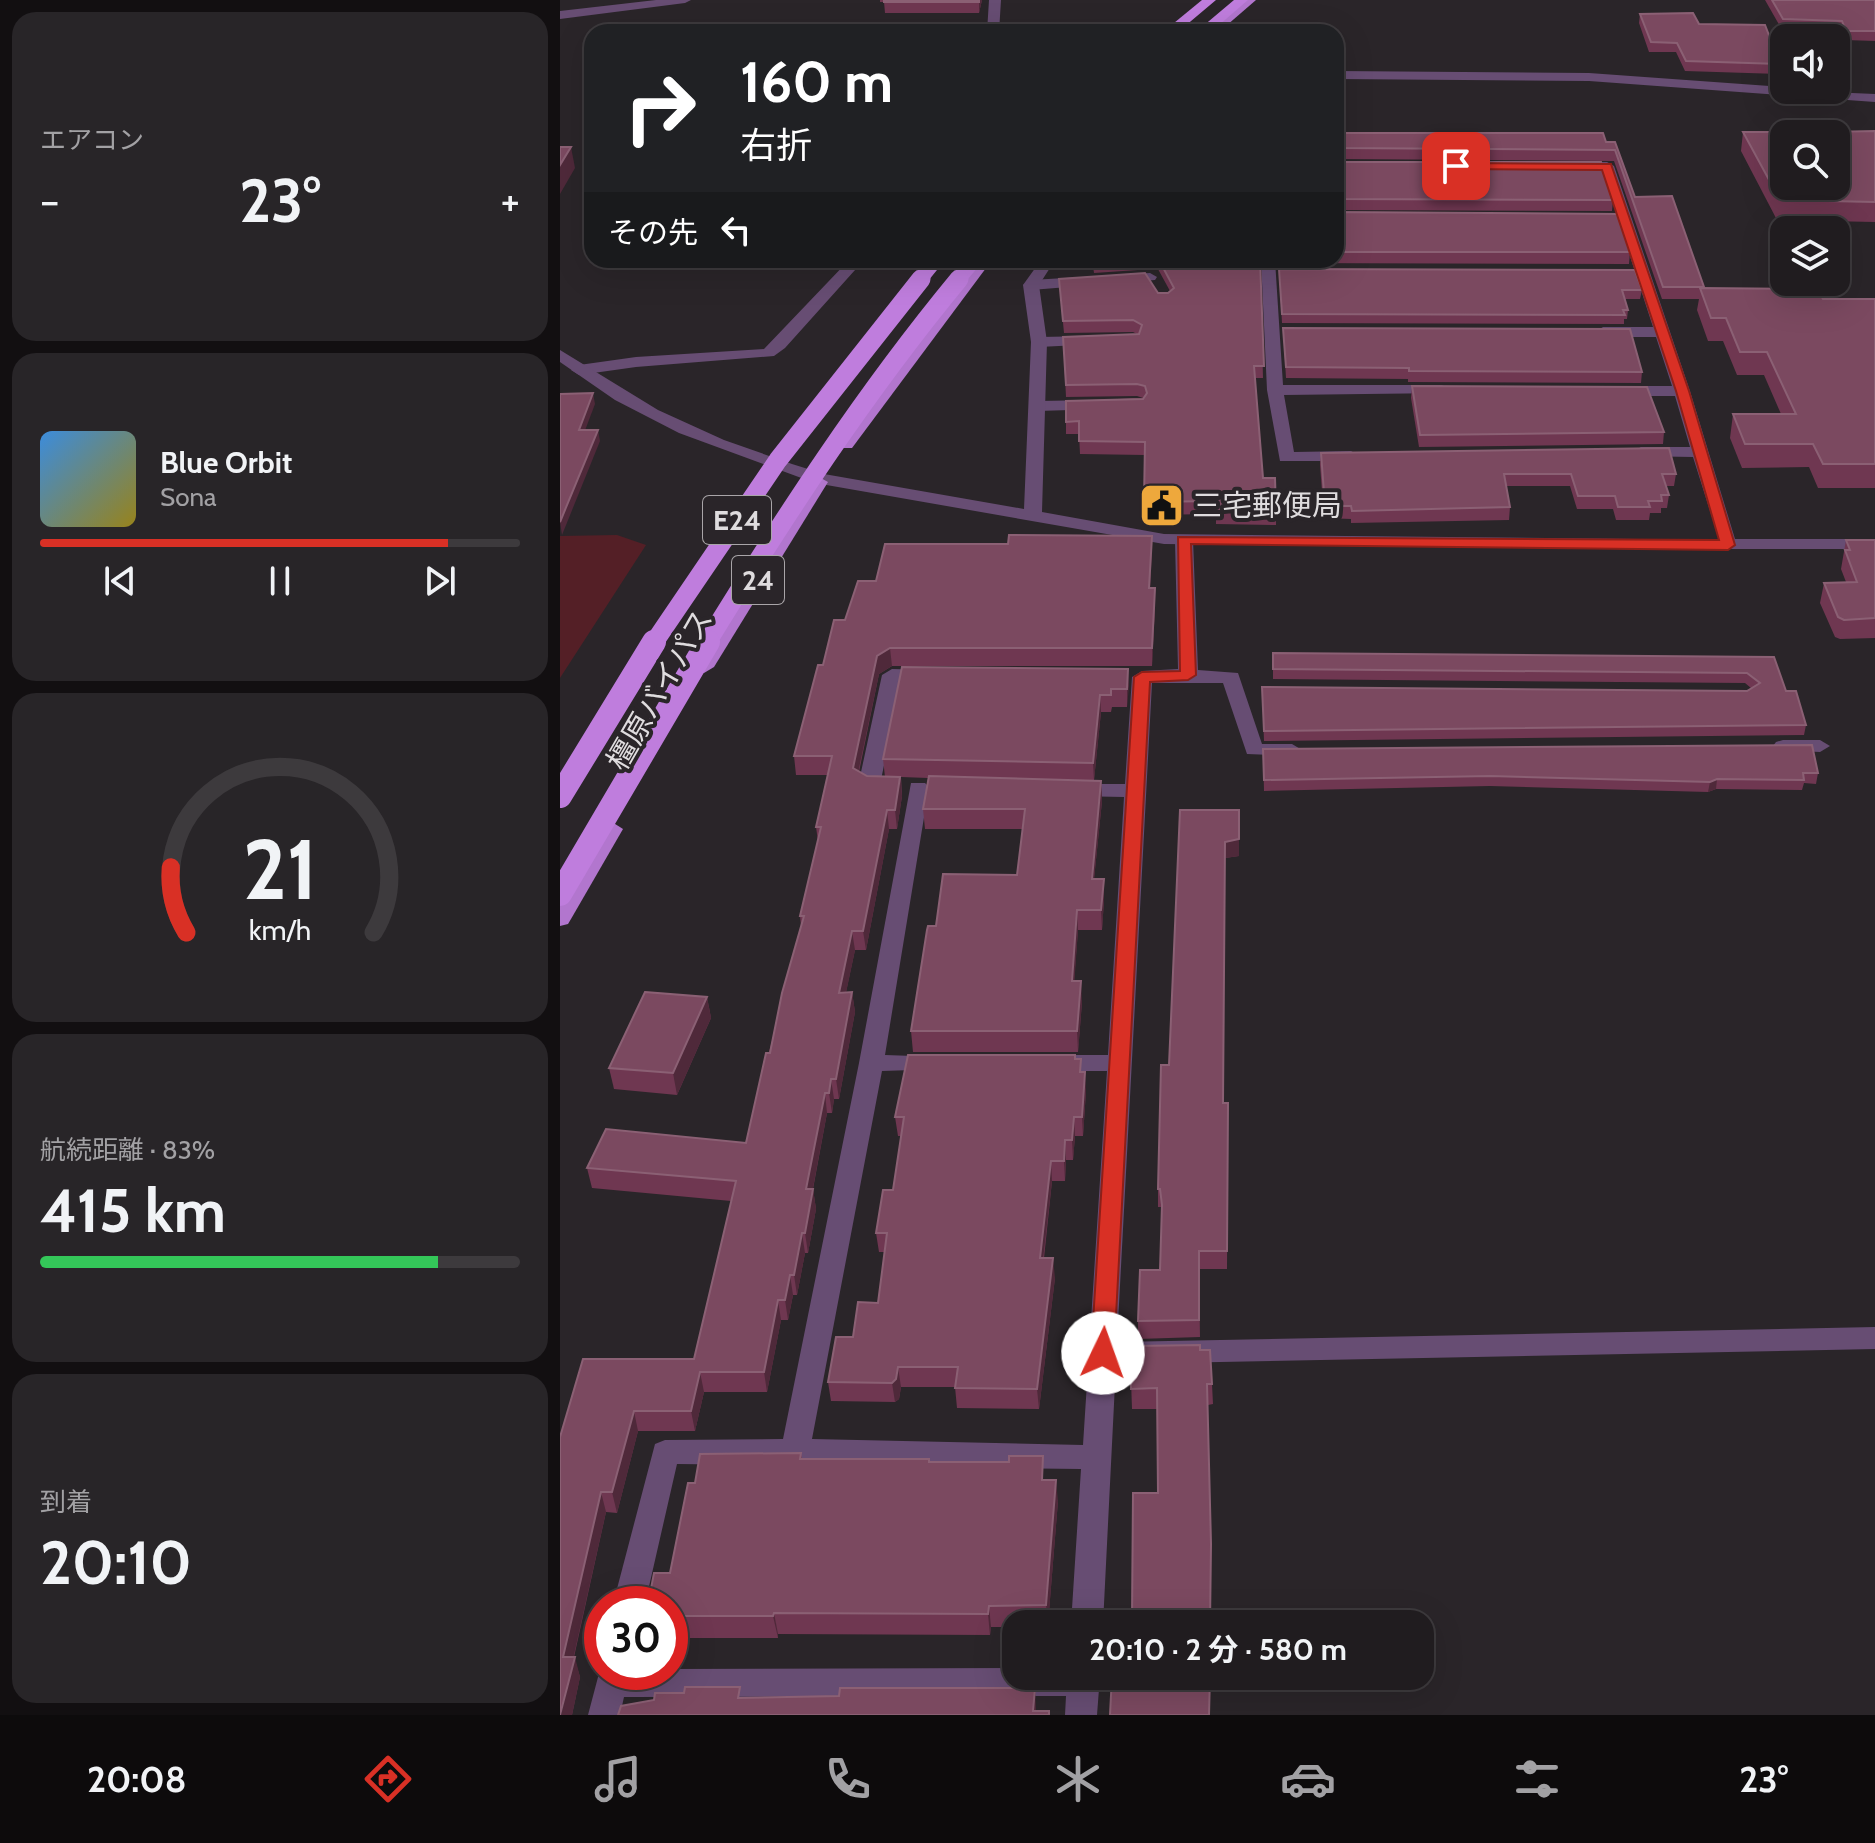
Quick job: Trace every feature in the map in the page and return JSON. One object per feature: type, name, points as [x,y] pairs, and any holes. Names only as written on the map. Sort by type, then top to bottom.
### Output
[{"type":"highway","points":[[1173,24],[1203,0]]},
{"type":"highway","points":[[1180,24],[1210,0]]},
{"type":"highway","points":[[1213,24],[1242,0]]},
{"type":"highway","points":[[1222,24],[1250,0]]},
{"type":"highway","name":"橿原バイパス","points":[[560,776],[634,656],[767,460],[921,268]]},
{"type":"highway","name":"E24","points":[[560,796],[642,659],[778,460],[930,268]]},
{"type":"highway","name":"E24","points":[[560,894],[818,464],[969,268]]},
{"type":"highway","name":"橿原バイパス","points":[[560,919],[707,664],[821,479],[979,268]]},
{"type":"street","points":[[560,15],[685,0]]},
{"type":"street","points":[[994,24],[995,0]]},
{"type":"street","points":[[1344,75],[1589,77],[1875,98]]},
{"type":"street","points":[[1559,166],[1607,166],[1624,218],[1634,272],[1662,332],[1728,545]]},
{"type":"street","points":[[1608,218],[1624,218]]},
{"type":"street","points":[[579,370],[636,362],[768,353],[850,268]]},
{"type":"street","points":[[1033,517],[1039,342],[1031,285],[1043,268]]},
{"type":"street","points":[[1031,285],[1153,283],[1147,268]]},
{"type":"street","points":[[1273,268],[1279,331],[1275,390],[1286,457],[1365,456]]},
{"type":"street","points":[[1584,332],[1662,332]]},
{"type":"street","points":[[1039,342],[1117,340]]},
{"type":"street","points":[[560,355],[654,417],[697,437],[821,479],[1141,537],[1184,540],[1875,544]]},
{"type":"street","points":[[1275,390],[1463,391]]},
{"type":"street","points":[[1604,391],[1682,391]]},
{"type":"street","points":[[1038,406],[1109,405]]},
{"type":"street","points":[[1620,453],[1700,452]]},
{"type":"street","points":[[1184,540],[1188,675]]},
{"type":"street","points":[[795,1451],[925,787],[869,786],[892,675],[955,676]]},
{"type":"street","points":[[1088,1610],[1134,791],[1134,677],[1231,677],[1243,688],[1254,750],[1317,750]]},
{"type":"street","points":[[1757,746],[1820,746]]},
{"type":"street","points":[[1056,790],[1134,791]]},
{"type":"street","points":[[871,1063],[964,1063]]},
{"type":"street","points":[[1026,1063],[1118,1063]]},
{"type":"street","points":[[1103,1353],[1875,1338]]},
{"type":"street","points":[[633,1586],[665,1452],[795,1451],[1096,1457]]},
{"type":"street","points":[[688,1678],[1002,1679]]},
{"type":"street","points":[[604,1715],[609,1690]]},
{"type":"street","points":[[1081,1715],[1082,1690]]},
{"type":"shaded area","points":[[617,535],[646,545],[560,678],[560,536]]},
{"type":"building","points":[[979,0],[979,2],[884,2]]},
{"type":"building","points":[[1772,0],[1875,0],[1875,31],[1850,31],[1850,24],[1842,21],[1783,19]]},
{"type":"building","points":[[1693,13],[1699,24],[1765,25],[1770,38],[1770,64],[1686,61],[1677,43],[1651,42],[1640,14]]},
{"type":"building","points":[[1875,131],[1875,202],[1780,200],[1850,200],[1850,132]]},
{"type":"building","points":[[1743,132],[1770,132],[1770,182]]},
{"type":"building","points":[[1344,133],[1603,133],[1606,142],[1615,142],[1635,197],[1672,196],[1704,287],[1663,287],[1615,150],[1344,148]]},
{"type":"building","points":[[560,147],[571,147],[560,165]]},
{"type":"building","points":[[1344,162],[1601,162],[1613,200],[1344,199]]},
{"type":"building","points":[[1344,212],[1618,214],[1630,252],[1344,252]]},
{"type":"building","points":[[1163,268],[1260,268],[1264,366],[1254,366],[1263,478],[1275,478],[1276,512],[1216,511],[1217,501],[1144,502],[1145,442],[1079,441],[1079,421],[1066,422],[1066,401],[1143,399],[1147,393],[1145,386],[1137,384],[1066,385],[1063,337],[1139,334],[1142,325],[1133,320],[1063,321],[1059,279],[1145,273],[1158,293],[1168,293],[1174,288]]},
{"type":"building","points":[[1279,269],[1635,270],[1642,290],[1622,290],[1628,310],[1623,310],[1625,315],[1282,314]]},
{"type":"building","points":[[1700,288],[1770,289],[1770,296],[1875,299],[1875,464],[1823,464],[1813,444],[1745,444],[1733,414],[1796,414],[1767,352],[1740,352],[1726,318],[1711,318]]},
{"type":"building","points":[[1283,328],[1630,329],[1642,372],[1286,367]]},
{"type":"building","points":[[1412,386],[1647,387],[1664,432],[1420,435]]},
{"type":"building","points":[[593,393],[579,430],[598,430],[560,522],[560,394]]},
{"type":"building","points":[[1669,448],[1676,474],[1662,474],[1669,495],[1661,495],[1662,501],[1648,501],[1650,507],[1618,507],[1615,496],[1578,496],[1571,474],[1504,474],[1510,507],[1352,511],[1351,506],[1325,506],[1321,453]]},
{"type":"building","points":[[1009,535],[1152,536],[1149,588],[1155,588],[1152,648],[890,648],[877,656],[853,768],[867,776],[900,777],[895,810],[887,810],[863,931],[852,931],[839,993],[852,992],[836,1079],[831,1079],[829,1093],[825,1093],[806,1189],[813,1189],[794,1275],[790,1275],[785,1300],[778,1300],[764,1372],[700,1372],[691,1411],[634,1411],[612,1492],[601,1492],[563,1657],[575,1657],[560,1715],[560,1437],[583,1359],[694,1359],[736,1181],[587,1168],[606,1129],[746,1143],[766,1053],[770,1053],[782,993],[804,916],[800,916],[821,827],[816,827],[832,756],[794,756],[818,665],[823,665],[834,620],[845,620],[858,581],[876,581],[885,544],[1008,544]]},
{"type":"building","points":[[1846,540],[1875,540],[1875,618],[1844,620],[1838,617],[1824,583],[1857,582],[1845,550],[1850,550]]},
{"type":"building","points":[[1273,653],[1774,657],[1786,691],[1796,691],[1806,725],[1264,731],[1262,687],[1747,691],[1760,683],[1747,673],[1273,669]]},
{"type":"building","points":[[902,667],[1128,669],[1127,689],[1111,689],[1111,695],[1100,695],[1093,763],[883,759]]},
{"type":"building","points":[[1812,745],[1818,773],[1803,773],[1804,780],[1717,779],[1710,782],[1490,776],[1264,780],[1263,749]]},
{"type":"building","points":[[929,776],[1101,781],[1092,879],[1104,879],[1101,910],[1077,910],[1072,981],[1081,981],[1077,1031],[911,1031],[927,930],[928,926],[936,926],[943,874],[1017,875],[1025,809],[923,809]]},
{"type":"building","points":[[1180,810],[1239,810],[1239,839],[1225,842],[1223,1103],[1228,1103],[1227,1251],[1199,1251],[1199,1320],[1138,1321],[1140,1270],[1160,1270],[1161,1065],[1169,1065]]},
{"type":"building","points":[[645,992],[707,997],[673,1073],[609,1068]]},
{"type":"building","points":[[908,1055],[1075,1055],[1075,1059],[1081,1059],[1080,1072],[1085,1072],[1082,1117],[1074,1117],[1072,1140],[1065,1140],[1064,1161],[1051,1161],[1040,1258],[1053,1258],[1037,1389],[955,1388],[958,1367],[898,1367],[892,1383],[828,1382],[836,1337],[853,1337],[858,1302],[878,1303],[887,1233],[876,1233],[883,1190],[893,1190],[904,1117],[895,1117]]},
{"type":"building","points":[[1200,1345],[1200,1350],[1210,1350],[1212,1384],[1207,1384],[1210,1610],[1132,1610],[1133,1493],[1158,1493],[1157,1388],[1131,1389],[1130,1352],[1137,1352],[1137,1346]]},
{"type":"building","points":[[801,1453],[800,1459],[929,1459],[929,1462],[1009,1462],[1009,1456],[1043,1456],[1042,1480],[1056,1480],[1046,1605],[989,1606],[988,1614],[774,1613],[773,1616],[688,1616],[688,1586],[651,1586],[654,1573],[670,1573],[688,1483],[695,1483],[700,1454]]},
{"type":"building","points":[[688,1687],[740,1687],[738,1698],[839,1696],[840,1688],[1002,1688],[1035,1690],[1033,1711],[1049,1711],[1049,1715],[618,1715],[621,1706],[654,1700],[655,1693],[684,1693]]},
{"type":"building","points":[[1111,1690],[1210,1690],[1209,1715],[1110,1715]]},
{"type":"place","name":"三宅郵便局","points":[[1161,506]]},
{"type":"route","points":[[1103,1353],[1142,677],[1188,675],[1184,540],[1728,545],[1682,391],[1607,166],[1456,166]]}]
